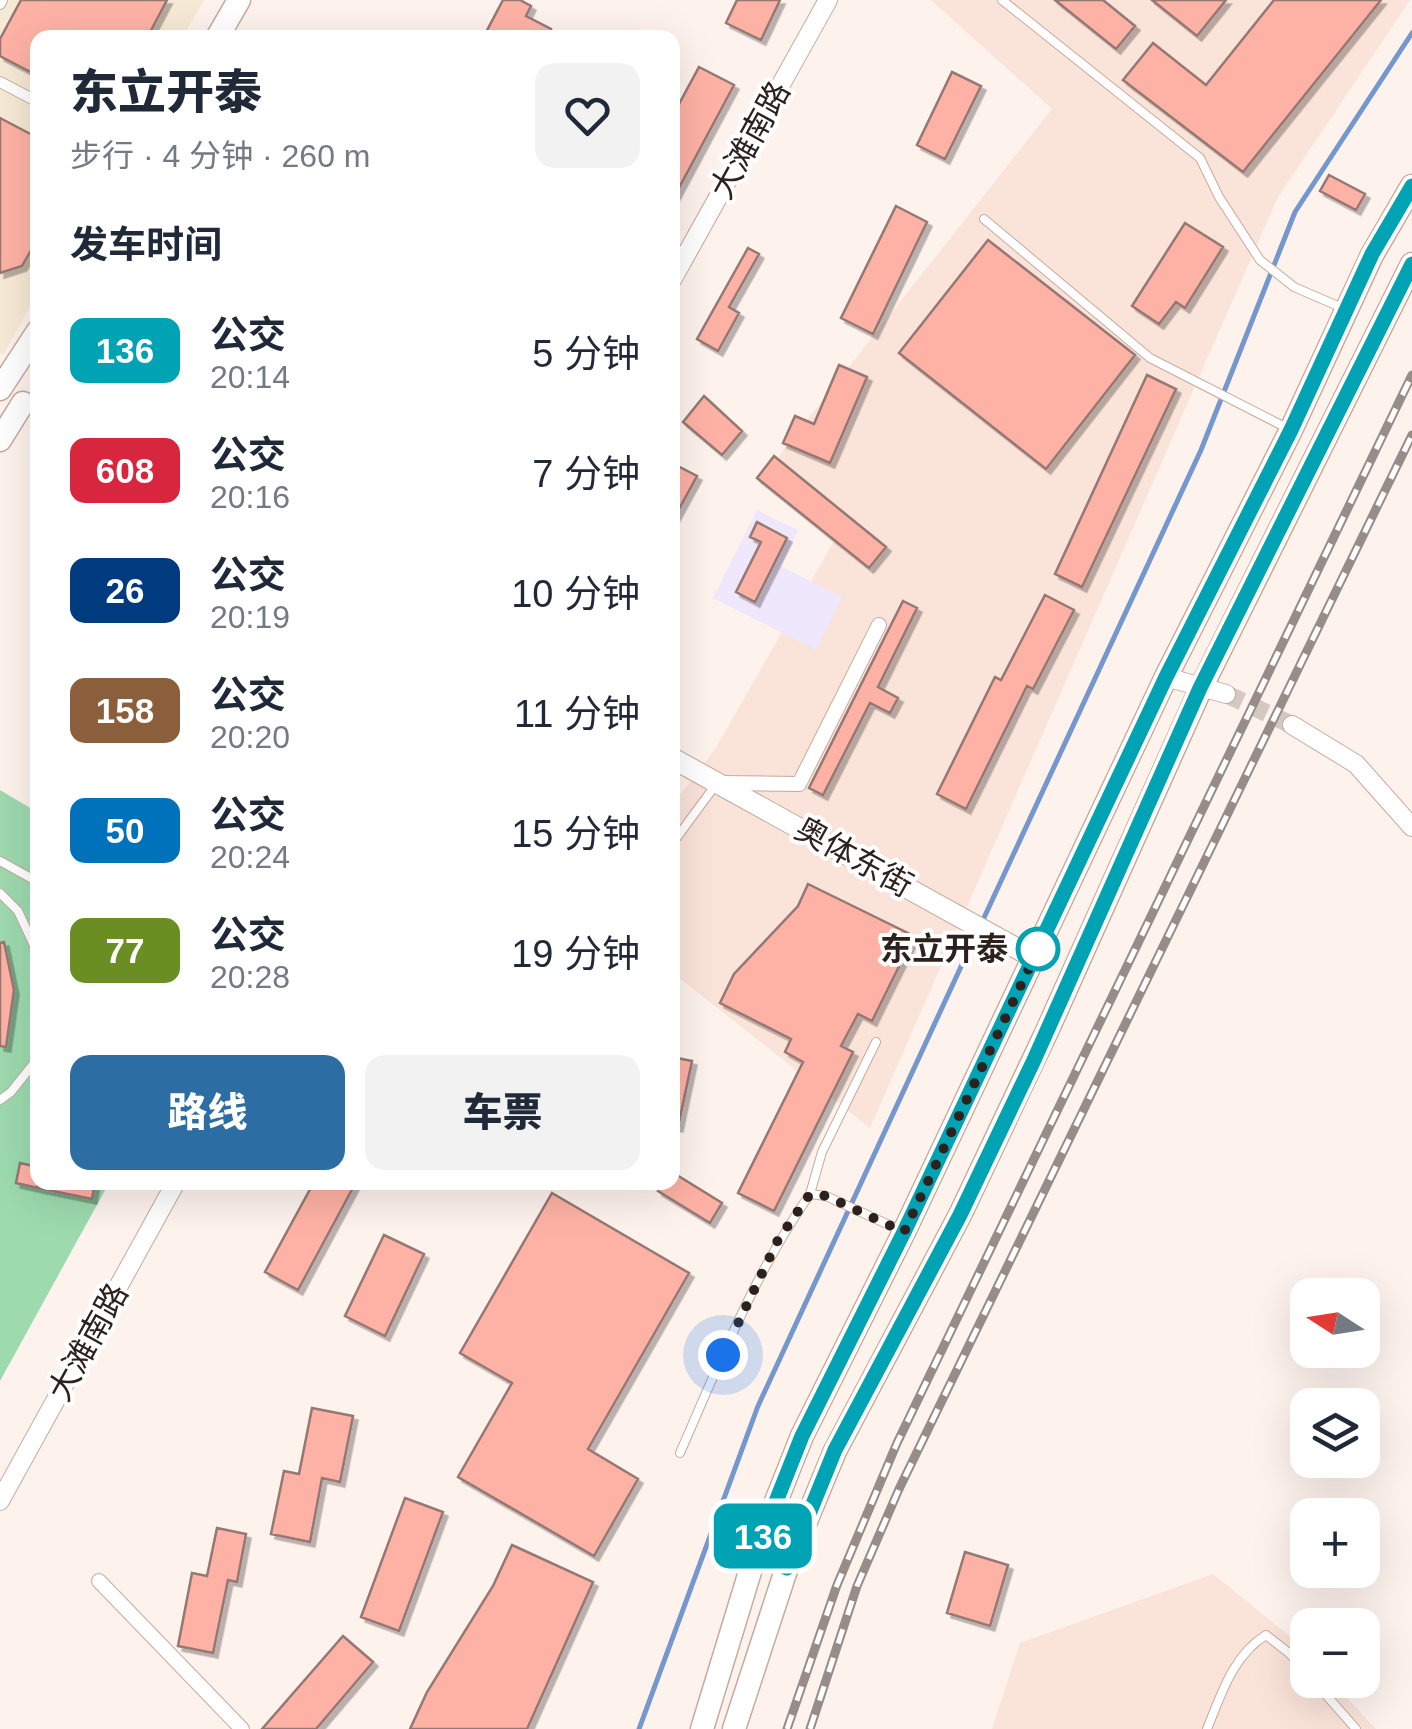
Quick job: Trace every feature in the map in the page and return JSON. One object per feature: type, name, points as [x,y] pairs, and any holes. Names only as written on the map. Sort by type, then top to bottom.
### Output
[{"type":"main road","points":[[221,30],[238,0]]},
{"type":"main road","points":[[702,1729],[756,1552],[802,1436],[904,1232],[1166,677],[1291,430],[1372,254],[1412,186]]},
{"type":"main road","points":[[734,1729],[787,1568],[835,1450],[960,1215],[1200,688],[1412,264]]},
{"type":"main road","points":[[0,440],[30,407],[0,390],[30,343]]},
{"type":"main road","name":"奥体东街","points":[[680,763],[1034,958]]},
{"type":"main road","points":[[756,1552],[787,1568]]},
{"type":"street","name":"大滩南路","points":[[680,266],[828,0]]},
{"type":"street","points":[[0,82],[30,98]]},
{"type":"street","points":[[716,783],[799,784],[879,625]]},
{"type":"street","points":[[1166,677],[1226,694]]},
{"type":"street","points":[[1292,725],[1356,764],[1412,828]]},
{"type":"street","name":"大滩南路","points":[[0,1500],[172,1190]]},
{"type":"street","points":[[98,1581],[242,1729]]},
{"type":"lane","points":[[1002,0],[1200,158],[1219,197],[1266,265],[1294,287],[1346,310]]},
{"type":"lane","points":[[984,219],[1150,358],[1291,430]]},
{"type":"lane","points":[[680,833],[716,783]]},
{"type":"lane","points":[[0,860],[30,877]]},
{"type":"lane","points":[[0,893],[18,911],[30,937]]},
{"type":"lane","points":[[680,1453],[769,1256],[810,1194],[822,1152],[876,1042]]},
{"type":"lane","points":[[0,1100],[30,1065]]},
{"type":"lane","points":[[810,1194],[836,1200],[904,1232]]},
{"type":"lane","points":[[1207,1729],[1227,1679],[1250,1645],[1266,1636],[1290,1654]]},
{"type":"lane","points":[[1329,1698],[1356,1729]]},
{"type":"shaded area","points":[[0,0],[204,0],[187,30],[30,30],[30,307],[3,355]]},
{"type":"shaded area","points":[[931,0],[1410,0],[1278,197],[870,1128],[680,979],[680,795],[714,751],[834,541],[763,476],[1052,109]]},
{"type":"shaded area","points":[[757,510],[798,530],[781,566],[842,597],[816,650],[713,598]]},
{"type":"shaded area","points":[[1213,1574],[1290,1636],[1290,1698],[1347,1698],[1376,1729],[992,1729],[1020,1643]]},
{"type":"green space","points":[[0,790],[30,808],[30,1190],[105,1190],[0,1381]]},
{"type":"building","points":[[21,0],[167,0],[151,30],[30,30],[30,72],[0,56],[0,39]]},
{"type":"building","points":[[503,0],[520,0],[531,6],[526,16],[551,29],[550,30],[487,30]]},
{"type":"building","points":[[737,0],[780,0],[761,40],[726,23]]},
{"type":"building","points":[[1055,0],[1103,0],[1135,26],[1116,49]]},
{"type":"building","points":[[1152,0],[1226,0],[1197,36]]},
{"type":"building","points":[[1274,0],[1381,0],[1243,172],[1123,80],[1153,43],[1206,85]]},
{"type":"building","points":[[699,67],[734,85],[680,186],[680,102]]},
{"type":"building","points":[[952,72],[981,86],[945,159],[917,145]]},
{"type":"building","points":[[0,118],[30,134],[30,252],[22,266],[0,273]]},
{"type":"building","points":[[1329,175],[1365,194],[1356,210],[1320,191]]},
{"type":"building","points":[[896,206],[927,222],[873,334],[841,318]]},
{"type":"building","points":[[1185,223],[1223,247],[1185,308],[1176,302],[1159,324],[1132,306]]},
{"type":"building","points":[[988,240],[1135,355],[1046,469],[899,353]]},
{"type":"building","points":[[748,248],[759,254],[729,307],[739,313],[718,351],[697,339]]},
{"type":"building","points":[[839,365],[867,377],[830,463],[783,443],[795,416],[814,424]]},
{"type":"building","points":[[1147,375],[1176,389],[1082,587],[1055,574]]},
{"type":"building","points":[[704,396],[742,431],[722,455],[683,422]]},
{"type":"building","points":[[774,456],[886,547],[869,568],[757,478]]},
{"type":"building","points":[[680,467],[697,476],[680,507]]},
{"type":"building","points":[[757,522],[787,538],[755,602],[736,592],[761,542],[750,537]]},
{"type":"building","points":[[1045,595],[1074,610],[1033,689],[1027,686],[966,809],[937,794],[995,677],[1001,680]]},
{"type":"building","points":[[903,601],[917,608],[878,687],[898,698],[890,713],[870,703],[823,795],[809,788]]},
{"type":"building","points":[[808,884],[914,936],[872,1021],[858,1014],[841,1046],[853,1052],[774,1211],[738,1193],[803,1062],[785,1052],[791,1039],[720,1003],[734,974],[798,906]]},
{"type":"building","points":[[4,942],[14,990],[6,1047],[0,1046],[0,943]]},
{"type":"building","points":[[680,1059],[692,1061],[680,1118]]},
{"type":"building","points":[[20,1163],[30,1165],[30,1186],[16,1183]]},
{"type":"building","points":[[680,1177],[722,1203],[710,1223],[658,1191],[680,1190]]},
{"type":"building","points":[[48,1190],[94,1190],[92,1199]]},
{"type":"building","points":[[310,1190],[352,1190],[298,1290],[265,1272]]},
{"type":"building","points":[[552,1193],[689,1273],[588,1449],[638,1479],[594,1556],[458,1477],[512,1383],[460,1353]]},
{"type":"building","points":[[384,1235],[424,1254],[385,1336],[345,1316]]},
{"type":"building","points":[[312,1408],[353,1416],[340,1482],[322,1478],[310,1542],[271,1534],[284,1471],[299,1474]]},
{"type":"building","points":[[405,1498],[443,1512],[399,1631],[361,1617]]},
{"type":"building","points":[[217,1528],[246,1534],[237,1582],[228,1580],[213,1653],[178,1646],[192,1573],[207,1576]]},
{"type":"building","points":[[512,1545],[593,1582],[527,1729],[410,1729],[427,1692],[493,1586]]},
{"type":"building","points":[[965,1552],[1008,1565],[990,1626],[947,1613]]},
{"type":"building","points":[[343,1636],[373,1662],[316,1729],[262,1729]]},
{"type":"waterway","points":[[982,922],[1201,450],[1295,212],[1412,33]]},
{"type":"waterway","points":[[639,1729],[758,1406],[977,932]]},
{"type":"tunnel","points":[[1226,694],[1292,725]]},
{"type":"railway","points":[[787,1729],[837,1585],[897,1443],[1412,375]]},
{"type":"railway","points":[[810,1729],[857,1586],[899,1489],[1412,435]]},
{"type":"bus line","name":"136","points":[[1412,186],[1372,254],[1291,430],[1166,677],[904,1232],[802,1436],[756,1552],[787,1568],[835,1450],[960,1215],[1034,1060],[1200,688],[1412,264]]},
{"type":"place","name":"东立开泰","points":[[1038,949]]},
{"type":"route","points":[[723,1355],[778,1240],[810,1194],[826,1196],[904,1232],[1038,949]]}]
